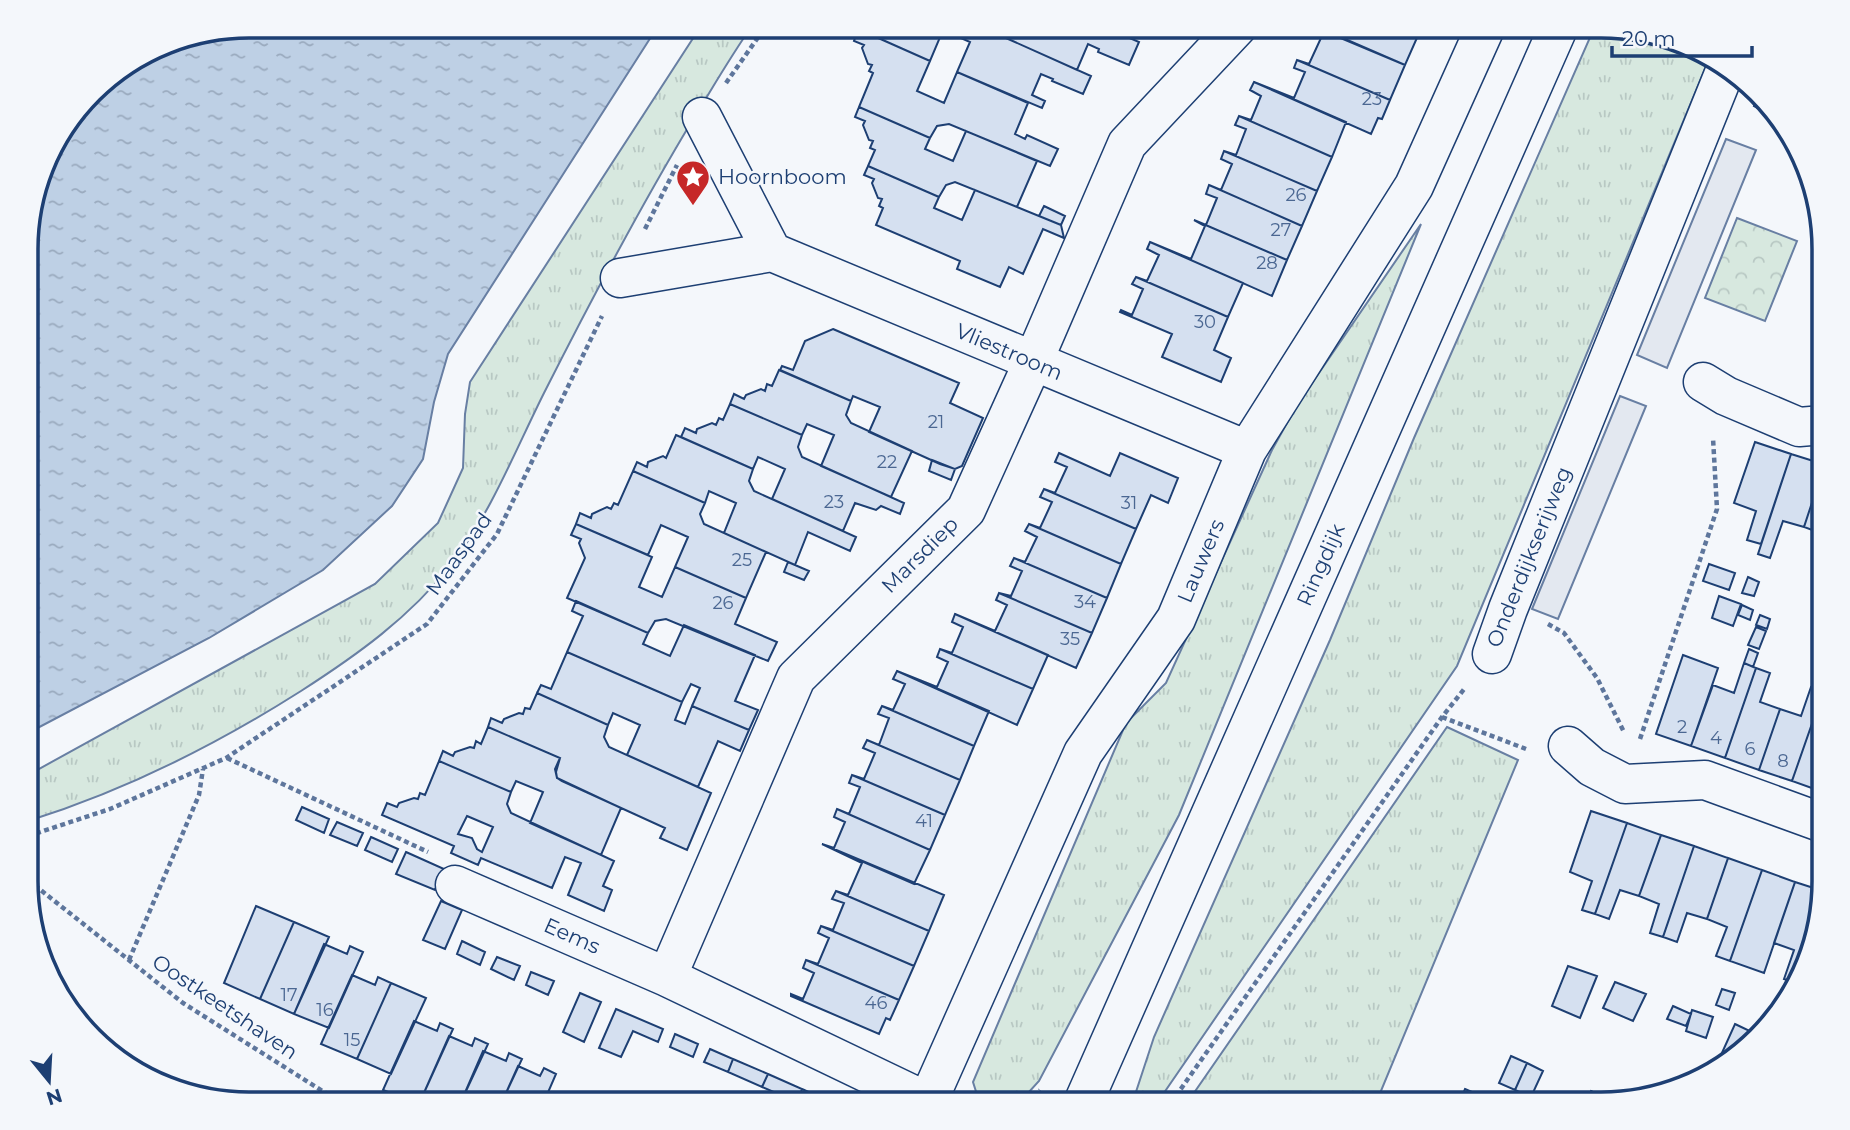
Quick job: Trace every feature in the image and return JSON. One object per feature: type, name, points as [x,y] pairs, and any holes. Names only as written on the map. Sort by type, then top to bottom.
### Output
[{"type":"street","name":"Marsdiep","points":[[667,977],[796,678],[966,510],[1127,144],[1226,39]]},
{"type":"street","name":"Lauwers","points":[[935,1091],[1083,753],[1176,619],[1247,450],[1414,186],[1480,39]]},
{"type":"street","name":"Ringdijk","points":[[1089,1091],[1553,39]]},
{"type":"street","name":"Onderdijkserijweg","points":[[1492,654],[1722,77]]},
{"type":"street","points":[[620,278],[772,251],[702,117]]},
{"type":"street","name":"Vliestroom","points":[[772,251],[1247,450]]},
{"type":"street","points":[[1703,382],[1726,396],[1799,427],[1811,426]]},
{"type":"street","points":[[1568,746],[1592,767],[1625,784],[1705,780],[1811,819]]},
{"type":"street","name":"Eems","points":[[455,885],[667,977],[908,1092]]},
{"type":"path","name":"Maaspad","points":[[39,832],[110,809],[226,758],[426,624],[497,534],[620,278],[702,117],[757,39]]},
{"type":"path","points":[[1508,609],[1539,619],[1564,633],[1597,678],[1621,730],[1639,742],[1717,509],[1712,415],[1703,382]]},
{"type":"path","name":"Onderdijkserijweg","points":[[1179,1091],[1442,717],[1492,654]]},
{"type":"path","points":[[1442,717],[1531,751],[1568,746]]},
{"type":"path","points":[[226,758],[447,860],[455,885]]},
{"type":"path","points":[[129,960],[200,795],[203,769]]},
{"type":"path","name":"Oostkeetshaven","points":[[39,889],[183,1003],[324,1092]]},
{"type":"green space","points":[[693,39],[743,39],[634,221],[478,524],[435,584],[400,619],[362,649],[269,711],[169,765],[99,796],[39,817],[39,769],[375,584],[438,523],[463,468],[465,414],[470,382]]},
{"type":"green space","points":[[1589,39],[1628,40],[1655,46],[1706,67],[1457,666],[1165,1091],[1136,1091],[1154,1037],[1330,640],[1414,438]]},
{"type":"green space","points":[[1737,218],[1797,241],[1765,321],[1705,298]]},
{"type":"green space","points":[[1421,224],[1179,815],[1039,1081],[1030,1091],[976,1091],[973,1082],[1126,723],[1166,683],[1272,450],[1297,405]]},
{"type":"green space","points":[[1447,727],[1518,760],[1381,1091],[1195,1091]]},
{"type":"shaded area","points":[[1726,139],[1756,150],[1667,368],[1637,355]]},
{"type":"shaded area","points":[[1620,396],[1646,406],[1558,619],[1532,609]]},
{"type":"water","points":[[650,39],[448,354],[434,402],[423,459],[392,506],[323,570],[209,638],[39,727],[40,222],[50,181],[74,132],[110,91],[132,74],[181,50],[222,40]]},
{"type":"building","points":[[880,39],[939,39],[930,61]]},
{"type":"building","points":[[880,39],[930,61],[917,91],[944,103],[957,72],[1028,103],[1015,134],[1025,139],[1027,135],[1058,149],[1050,166],[949,124],[937,126],[930,138],[859,107],[873,73],[869,71],[872,65],[868,64],[862,48],[864,45],[854,41]]},
{"type":"building","points":[[963,39],[1008,39],[1091,76],[1083,94],[1041,74],[1032,95],[1045,101],[1042,108],[957,72],[970,42]]},
{"type":"building","points":[[1008,39],[1132,39],[1139,42],[1129,65],[1098,52],[1099,49],[1088,44],[1077,70]]},
{"type":"building","points":[[1321,39],[1343,39],[1405,65],[1390,100],[1297,60],[1309,64]]},
{"type":"building","points":[[1345,39],[1416,39],[1405,65]]},
{"type":"building","points":[[1297,60],[1390,100],[1382,119],[1378,118],[1371,134],[1254,82],[1294,98],[1305,72],[1294,68]]},
{"type":"building","points":[[1254,82],[1346,122],[1332,157],[1239,116],[1251,120],[1261,96],[1250,90]]},
{"type":"building","points":[[859,107],[930,138],[925,149],[953,161],[966,131],[1037,161],[1017,207],[955,182],[946,185],[939,197],[868,166],[875,150],[870,148],[873,141],[869,140],[863,125],[865,121],[855,117]]},
{"type":"building","points":[[1239,116],[1332,157],[1317,191],[1224,151],[1236,155],[1246,129],[1235,125]]},
{"type":"building","points":[[1224,151],[1317,191],[1302,226],[1209,185],[1221,190],[1232,164],[1221,159]]},
{"type":"building","points":[[868,166],[939,197],[934,208],[962,220],[975,190],[1061,225],[1064,238],[1043,229],[1023,274],[1009,267],[1000,287],[957,269],[960,261],[876,225],[883,208],[879,206],[882,199],[878,198],[872,183],[874,179],[864,175]]},
{"type":"building","points":[[1209,185],[1302,226],[1287,260],[1194,220],[1206,225],[1217,198],[1206,194]]},
{"type":"building","points":[[1044,206],[1065,216],[1061,225],[1039,216]]},
{"type":"building","points":[[1194,220],[1287,260],[1272,296],[1150,242],[1191,259],[1205,226]]},
{"type":"building","points":[[1150,242],[1243,283],[1228,317],[1136,277],[1147,281],[1159,255],[1147,249]]},
{"type":"building","points":[[1136,277],[1228,317],[1214,350],[1231,358],[1221,382],[1162,357],[1172,334],[1120,312],[1121,310],[1132,315],[1143,289],[1132,284]]},
{"type":"building","points":[[833,329],[959,383],[950,403],[983,418],[962,466],[955,469],[940,464],[869,432],[880,407],[853,396],[851,401],[780,370],[782,366],[793,370],[805,341]]},
{"type":"building","points":[[779,370],[851,401],[846,415],[851,423],[912,451],[891,497],[821,466],[834,435],[807,424],[802,435],[730,404],[734,394],[744,399],[746,395],[761,389],[765,391],[767,384],[772,386]]},
{"type":"building","points":[[730,404],[802,435],[798,447],[802,457],[904,503],[900,514],[881,506],[876,510],[855,503],[843,531],[772,499],[785,469],[758,457],[753,469],[681,437],[685,428],[696,433],[697,429],[712,423],[716,425],[719,418],[723,420]]},
{"type":"building","points":[[676,435],[753,469],[749,481],[754,491],[856,537],[850,551],[808,532],[795,565],[724,533],[736,503],[709,491],[705,503],[633,471],[637,462],[647,467],[648,462],[663,456],[666,458]]},
{"type":"building","points":[[1755,442],[1791,454],[1761,544],[1747,540],[1756,511],[1734,503]]},
{"type":"building","points":[[1059,453],[1110,476],[1120,453],[1178,478],[1168,503],[1151,495],[1136,529],[1044,489],[1055,493],[1067,467],[1055,462]]},
{"type":"building","points":[[1791,454],[1811,460],[1811,506],[1804,527],[1783,521],[1770,558],[1758,554]]},
{"type":"building","points":[[932,460],[955,469],[951,480],[929,471]]},
{"type":"building","points":[[633,471],[705,503],[700,514],[704,524],[766,552],[746,598],[675,567],[688,537],[661,525],[648,555],[576,524],[580,513],[591,518],[592,514],[607,507],[611,509],[614,503],[618,505]]},
{"type":"building","points":[[1044,489],[1136,529],[1121,564],[1029,524],[1040,528],[1052,502],[1040,497]]},
{"type":"building","points":[[1811,506],[1811,530],[1804,527]]},
{"type":"building","points":[[576,524],[652,557],[639,587],[662,597],[675,567],[746,598],[735,624],[777,642],[768,661],[666,619],[655,621],[648,633],[567,598],[585,558],[579,543],[581,539],[571,535]]},
{"type":"building","points":[[1029,524],[1121,564],[1107,598],[1014,558],[1025,562],[1037,537],[1025,531]]},
{"type":"building","points":[[1014,558],[1107,598],[1092,633],[999,593],[1011,596],[1022,571],[1010,566]]},
{"type":"building","points":[[788,562],[809,571],[804,580],[784,572]]},
{"type":"building","points":[[1709,564],[1735,573],[1729,590],[1703,581]]},
{"type":"building","points":[[1748,577],[1759,582],[1754,596],[1742,593]]},
{"type":"building","points":[[999,593],[1092,633],[1076,668],[955,614],[995,631],[1007,605],[996,600]]},
{"type":"building","points":[[1719,596],[1741,604],[1733,626],[1712,618]]},
{"type":"building","points":[[576,601],[648,633],[643,644],[670,656],[684,625],[755,655],[735,701],[758,710],[749,730],[692,706],[700,688],[691,684],[682,702],[567,652],[583,616],[572,611]]},
{"type":"building","points":[[1742,605],[1753,610],[1750,620],[1738,615]]},
{"type":"building","points":[[955,614],[1048,655],[1033,689],[940,649],[952,653],[963,627],[952,622]]},
{"type":"building","points":[[1760,615],[1770,619],[1767,629],[1756,625]]},
{"type":"building","points":[[1756,627],[1766,631],[1759,649],[1748,645]]},
{"type":"building","points":[[940,649],[1033,689],[1017,725],[897,671],[937,687],[948,662],[937,657]]},
{"type":"building","points":[[1749,649],[1758,653],[1753,667],[1744,663]]},
{"type":"building","points":[[567,652],[682,702],[675,720],[685,724],[692,706],[749,730],[740,751],[718,741],[698,787],[627,755],[640,725],[613,713],[608,725],[537,693],[541,685],[551,689]]},
{"type":"building","points":[[1683,655],[1718,668],[1691,746],[1656,734]]},
{"type":"building","points":[[1744,663],[1756,668],[1725,758],[1691,746],[1713,685],[1734,693]]},
{"type":"building","points":[[1756,668],[1770,673],[1760,702],[1780,709],[1759,770],[1725,758]]},
{"type":"building","points":[[897,671],[989,711],[974,746],[882,706],[893,710],[905,684],[893,679]]},
{"type":"building","points":[[1811,687],[1811,726],[1792,781],[1759,770],[1780,709],[1801,716]]},
{"type":"building","points":[[537,693],[608,725],[604,737],[609,747],[711,793],[687,850],[660,838],[665,828],[557,778],[560,758],[488,727],[491,718],[502,723],[504,719],[523,714],[525,708],[530,709]]},
{"type":"building","points":[[882,706],[974,746],[960,780],[867,740],[879,745],[889,718],[878,714]]},
{"type":"building","points":[[1811,726],[1811,788],[1792,781]]},
{"type":"building","points":[[488,727],[560,758],[555,769],[557,778],[621,808],[601,855],[530,823],[543,792],[516,781],[511,792],[439,761],[443,751],[453,756],[455,752],[474,748],[476,741],[481,744]]},
{"type":"building","points":[[867,740],[960,780],[945,815],[852,775],[864,779],[875,753],[863,748]]},
{"type":"building","points":[[439,761],[511,792],[507,804],[511,813],[614,861],[603,886],[612,890],[604,911],[568,895],[581,863],[565,857],[552,888],[481,858],[478,865],[451,853],[454,846],[382,815],[387,803],[397,807],[399,803],[418,799],[420,793],[425,795]],"holes":[[[467,816],[493,827],[482,852],[477,849],[472,838],[458,834]]]},
{"type":"building","points":[[852,775],[945,815],[930,850],[837,809],[849,814],[860,787],[849,783]]},
{"type":"building","points":[[302,807],[329,819],[324,833],[296,820]]},
{"type":"building","points":[[837,809],[930,850],[914,884],[822,844],[834,848],[845,822],[834,817]]},
{"type":"building","points":[[1591,811],[1627,823],[1595,914],[1582,910],[1592,881],[1570,872]]},
{"type":"building","points":[[337,822],[363,833],[357,846],[330,835]]},
{"type":"building","points":[[1627,823],[1661,835],[1639,896],[1620,890],[1609,919],[1595,914]]},
{"type":"building","points":[[1661,835],[1694,846],[1663,937],[1650,933],[1659,904],[1639,896]]},
{"type":"building","points":[[371,837],[398,849],[392,862],[365,850]]},
{"type":"building","points":[[822,844],[944,895],[929,931],[836,891],[848,895],[862,863]]},
{"type":"building","points":[[1694,846],[1728,858],[1707,919],[1687,913],[1677,942],[1663,937]]},
{"type":"building","points":[[406,852],[444,869],[435,890],[396,874]]},
{"type":"building","points":[[1728,858],[1762,870],[1730,961],[1716,956],[1727,927],[1707,919]]},
{"type":"building","points":[[1762,870],[1795,882],[1764,973],[1730,961]]},
{"type":"building","points":[[1795,882],[1811,887],[1807,922],[1800,949],[1787,980],[1784,979],[1794,950],[1774,943]]},
{"type":"building","points":[[836,891],[929,931],[914,966],[821,926],[833,930],[844,903],[832,899]]},
{"type":"building","points":[[441,901],[462,910],[445,949],[423,940]]},
{"type":"building","points":[[256,906],[294,922],[260,999],[224,983]]},
{"type":"building","points":[[294,922],[329,937],[294,1014],[260,999]]},
{"type":"building","points":[[821,926],[914,966],[899,1000],[806,960],[818,964],[829,938],[818,933]]},
{"type":"building","points":[[462,941],[485,952],[480,965],[457,954]]},
{"type":"building","points":[[324,944],[347,954],[350,946],[363,952],[329,1028],[294,1014]]},
{"type":"building","points":[[497,957],[520,966],[514,980],[491,969]]},
{"type":"building","points":[[806,960],[899,1000],[890,1020],[886,1018],[879,1034],[791,996],[803,999],[814,973],[803,968]]},
{"type":"building","points":[[1568,966],[1597,976],[1580,1018],[1552,1006]]},
{"type":"building","points":[[531,972],[554,981],[548,995],[526,985]]},
{"type":"building","points":[[352,975],[375,985],[378,977],[391,983],[357,1059],[321,1044]]},
{"type":"building","points":[[1615,982],[1646,994],[1633,1021],[1603,1008]]},
{"type":"building","points":[[391,983],[426,998],[391,1074],[357,1059]]},
{"type":"building","points":[[1722,989],[1735,993],[1729,1010],[1716,1005]]},
{"type":"building","points":[[580,993],[601,1002],[584,1042],[563,1032]]},
{"type":"building","points":[[1673,1006],[1691,1014],[1686,1026],[1667,1019]]},
{"type":"building","points":[[616,1009],[663,1029],[658,1042],[633,1031],[621,1057],[599,1048]]},
{"type":"building","points":[[1692,1010],[1713,1017],[1706,1038],[1686,1031]]},
{"type":"building","points":[[414,1021],[437,1031],[440,1023],[453,1029],[424,1092],[383,1090]]},
{"type":"building","points":[[1735,1024],[1749,1030],[1740,1039],[1722,1053]]},
{"type":"building","points":[[675,1034],[698,1044],[693,1057],[670,1047]]},
{"type":"building","points":[[449,1036],[472,1046],[475,1038],[488,1044],[466,1092],[424,1092]]},
{"type":"building","points":[[710,1049],[733,1059],[728,1072],[704,1062]]},
{"type":"building","points":[[483,1051],[506,1061],[509,1053],[522,1059],[507,1092],[465,1092]]},
{"type":"building","points":[[1511,1056],[1527,1063],[1515,1090],[1499,1083]]},
{"type":"building","points":[[733,1059],[768,1074],[762,1087],[728,1072]]},
{"type":"building","points":[[1527,1063],[1543,1071],[1534,1091],[1515,1090]]},
{"type":"building","points":[[518,1066],[540,1076],[544,1068],[556,1074],[548,1092],[506,1092]]},
{"type":"building","points":[[768,1074],[802,1089],[801,1092],[773,1092],[762,1087]]},
{"type":"place","name":"Hoornboom","points":[[693,207]]}]
